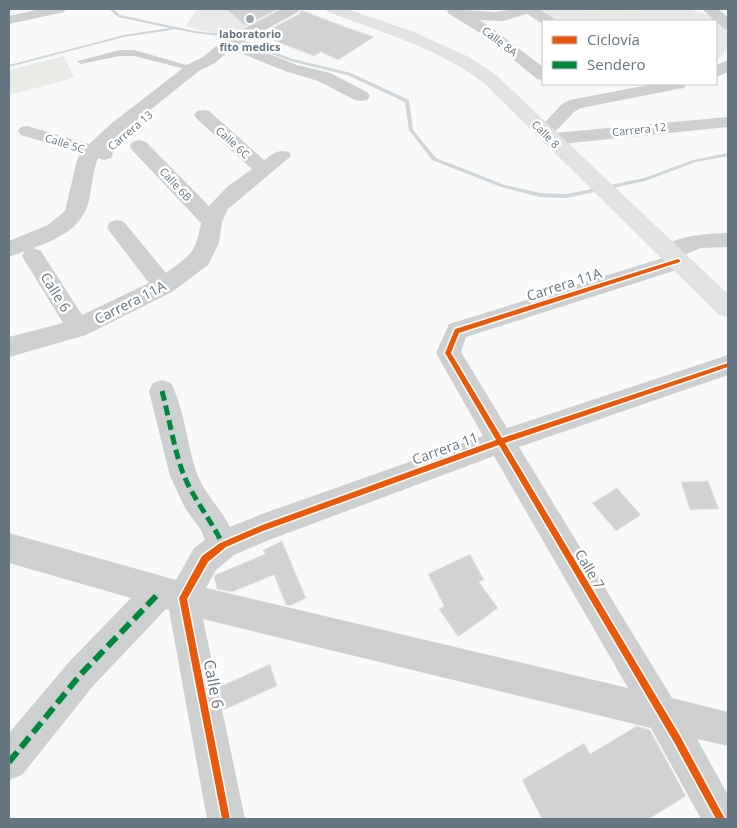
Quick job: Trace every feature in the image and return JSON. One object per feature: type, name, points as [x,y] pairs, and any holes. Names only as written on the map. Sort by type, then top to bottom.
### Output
[{"type":"main road","name":"Calle 8","points":[[333,9],[427,45],[468,64],[514,100],[589,176],[728,308]]},
{"type":"street","points":[[9,20],[59,9]]},
{"type":"street","name":"Carrera 13","points":[[9,249],[55,230],[74,214],[78,203],[83,171],[98,152],[106,150],[130,128],[204,70],[201,64],[245,33],[293,9]]},
{"type":"street","points":[[449,10],[496,16],[518,13],[525,9]]},
{"type":"street","points":[[529,9],[546,20]]},
{"type":"street","points":[[698,9],[712,11],[728,25]]},
{"type":"street","name":"Calle 8A","points":[[449,10],[487,30],[542,74]]},
{"type":"street","points":[[228,44],[291,68],[303,70],[324,78],[361,96]]},
{"type":"street","points":[[717,71],[728,64]]},
{"type":"street","points":[[548,136],[573,98],[668,85]]},
{"type":"street","name":"Calle 6C","points":[[203,115],[263,169]]},
{"type":"street","name":"Carrera 12","points":[[548,136],[728,122]]},
{"type":"street","name":"Calle 5C","points":[[27,131],[98,152]]},
{"type":"street","name":"Calle 6B","points":[[140,146],[212,222]]},
{"type":"street","name":"Carrera 13","points":[[9,263],[33,256],[67,240],[88,222],[95,208],[99,173],[98,152]]},
{"type":"street","name":"Carrera 11A","points":[[9,347],[78,328],[164,286],[200,259],[208,243],[212,222],[219,206],[263,169],[282,156]]},
{"type":"street","points":[[117,227],[164,286]]},
{"type":"street","name":"Carrera 11A","points":[[457,331],[674,257],[699,241],[728,240]]},
{"type":"street","name":"Calle 6","points":[[33,256],[78,328]]},
{"type":"street","name":"Calle 7","points":[[457,331],[448,353],[677,740],[721,819]]},
{"type":"street","name":"Carrera 11","points":[[214,552],[262,528],[499,442],[728,364]]},
{"type":"street","points":[[9,762],[45,714],[111,640],[171,595],[214,552],[211,520],[195,499],[184,476],[162,391]]},
{"type":"street","points":[[9,548],[171,595],[728,729]]},
{"type":"street","name":"Calle 6","points":[[171,595],[226,819]]},
{"type":"lane","points":[[81,61],[120,53],[134,53],[201,64]]},
{"type":"shaded area","points":[[197,9],[286,9],[244,33],[216,34],[186,26]]},
{"type":"shaded area","points":[[538,9],[687,9],[710,15],[716,20],[552,20]]},
{"type":"shaded area","points":[[585,9],[643,9],[626,18],[614,20]]},
{"type":"shaded area","points":[[717,21],[726,29],[728,37],[726,51],[717,61]]},
{"type":"shaded area","points":[[64,56],[74,78],[9,95],[9,70]]},
{"type":"building","points":[[226,9],[278,9],[245,26]]},
{"type":"building","points":[[301,10],[374,37],[338,60],[321,52],[314,56],[259,35],[299,14]]},
{"type":"building","points":[[708,481],[719,509],[690,510],[681,482]]},
{"type":"building","points":[[617,488],[641,515],[616,531],[592,503]]},
{"type":"building","points":[[282,541],[306,598],[290,606],[286,605],[274,575],[232,592],[217,589],[215,575],[265,554],[263,550]]},
{"type":"building","points":[[470,554],[484,580],[479,582],[498,608],[458,637],[439,609],[444,606],[428,574]]},
{"type":"building","points":[[270,664],[277,686],[224,710],[219,687]]},
{"type":"building","points":[[637,726],[650,730],[686,796],[649,819],[542,819],[522,780],[584,743],[590,754]]},
{"type":"waterway","points":[[111,9],[119,16],[195,32],[228,36],[292,60],[349,74],[407,101],[411,130],[434,159],[503,186],[540,195],[567,196],[645,179],[695,161],[728,155]]},
{"type":"waterway","points":[[9,66],[124,36],[171,29]]},
{"type":"marked path","points":[[162,391],[184,476],[195,499],[211,520],[223,545]]},
{"type":"marked path","points":[[9,762],[81,674],[160,592]]},
{"type":"cycle path","points":[[678,261],[457,331],[448,353],[677,739],[721,819]]},
{"type":"cycle path","points":[[226,819],[183,598],[205,559],[223,545],[262,528],[499,442],[728,365]]},
{"type":"place","name":"laboratorio fito medics","points":[[250,19]]}]
